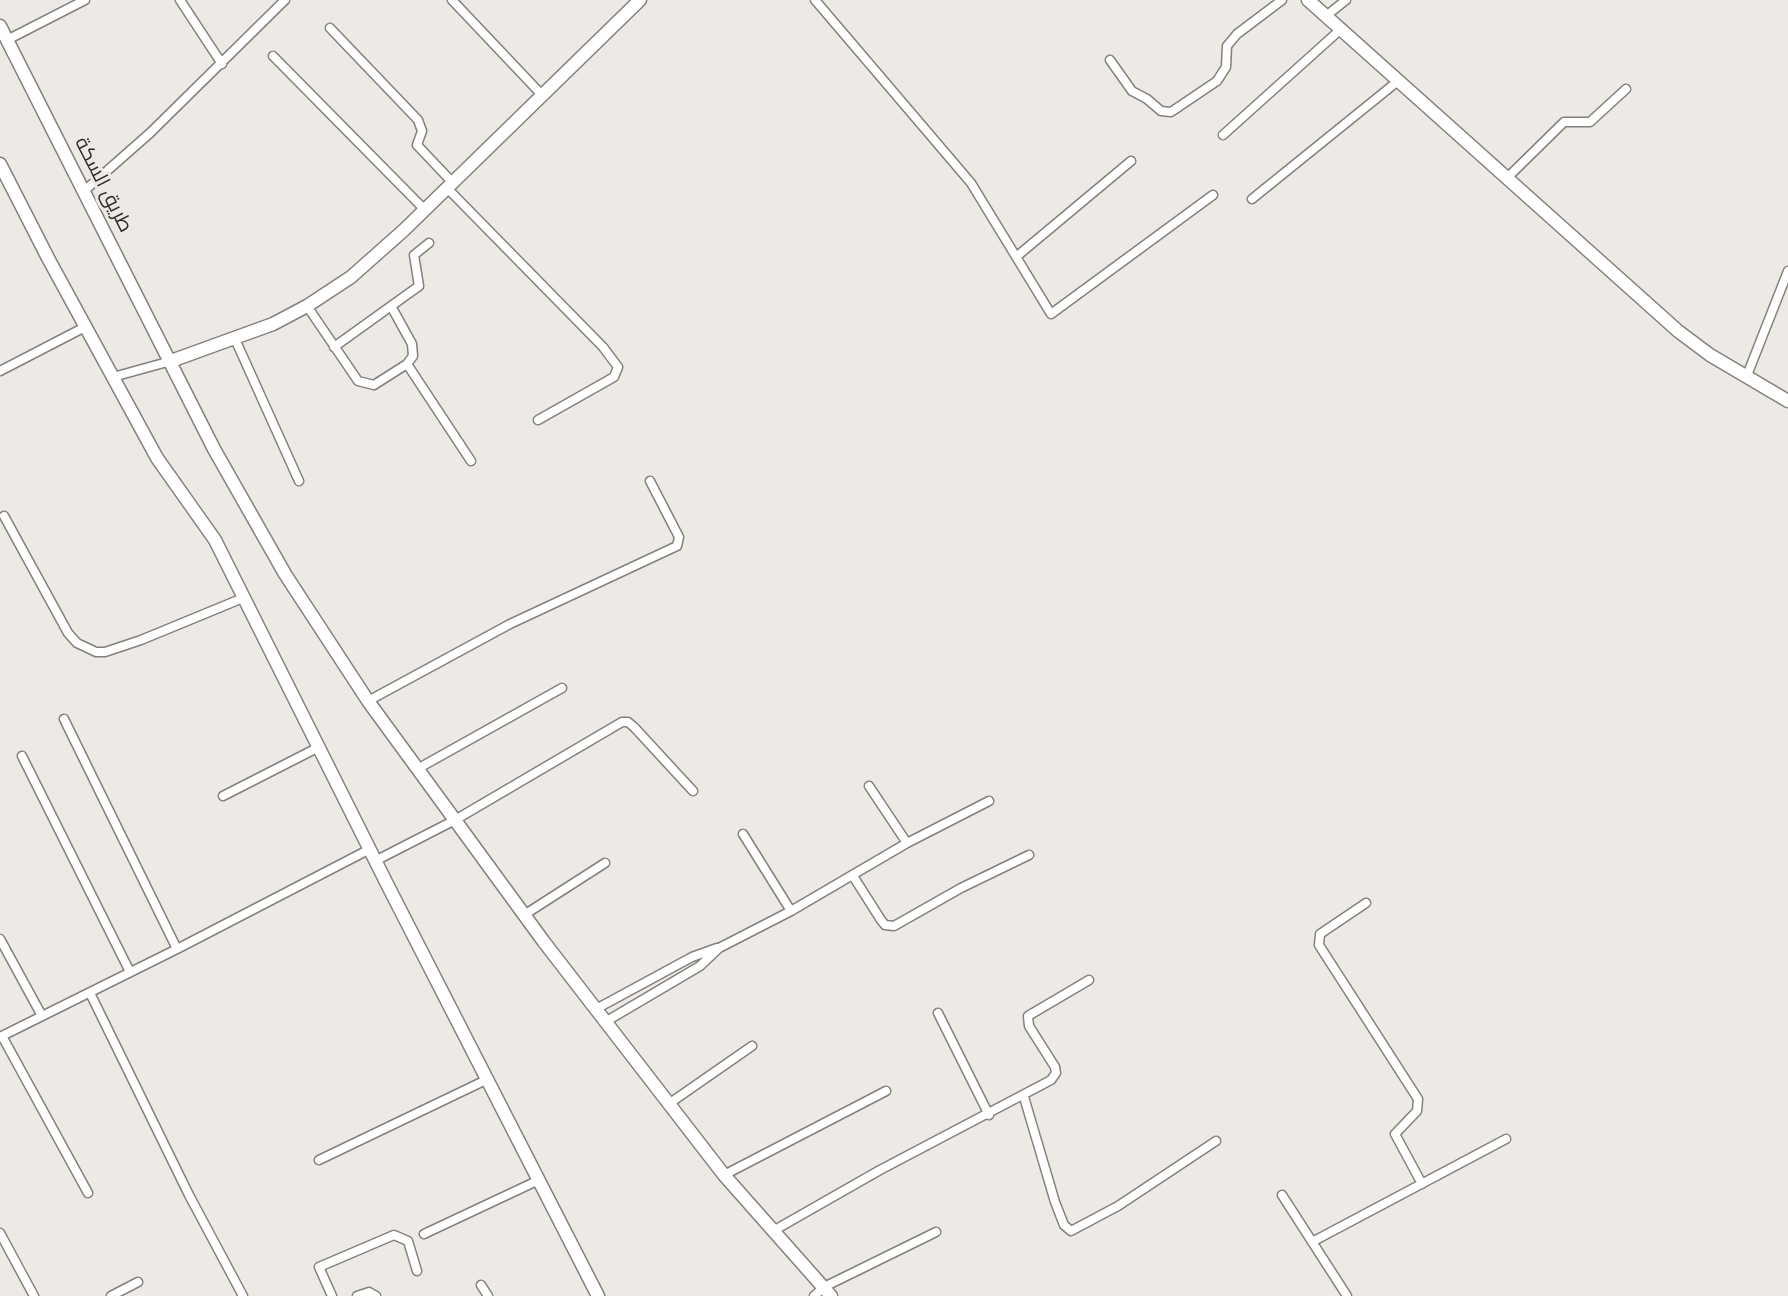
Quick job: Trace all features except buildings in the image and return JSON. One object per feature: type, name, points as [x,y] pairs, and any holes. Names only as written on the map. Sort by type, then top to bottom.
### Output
[{"type":"main road","points":[[171,361],[235,339],[307,306],[351,277],[425,210],[640,0]]},
{"type":"main road","points":[[1308,0],[1678,331],[1746,378],[1788,401]]},
{"type":"main road","name":"طريق السكة","points":[[0,26],[214,449],[262,536],[368,701],[605,1022],[724,1175],[823,1293]]},
{"type":"main road","points":[[0,164],[157,458],[178,491],[208,527],[598,1296]]},
{"type":"street","points":[[7,40],[85,0]]},
{"type":"street","points":[[180,0],[222,64]]},
{"type":"street","points":[[83,192],[150,133],[285,0]]},
{"type":"street","points":[[452,0],[542,95]]},
{"type":"street","points":[[815,0],[971,183],[1051,314],[1213,195]]},
{"type":"street","points":[[1110,60],[1132,91],[1161,111],[1171,112],[1217,81],[1226,67],[1227,46],[1237,34],[1282,0]]},
{"type":"street","points":[[1326,16],[1346,0]]},
{"type":"street","points":[[330,28],[418,120],[422,131],[417,142],[419,149],[450,186],[603,347],[618,367],[614,377],[538,420]]},
{"type":"street","points":[[1223,135],[1341,29]]},
{"type":"street","points":[[273,56],[425,210]]},
{"type":"street","points":[[1252,199],[1398,81]]},
{"type":"street","points":[[1507,178],[1564,122],[1590,122],[1626,89]]},
{"type":"street","points":[[1016,257],[1131,161]]},
{"type":"street","points":[[334,347],[419,286],[414,255],[429,243]]},
{"type":"street","points":[[1746,378],[1788,271]]},
{"type":"street","points":[[307,306],[353,375],[365,385],[374,385],[407,364],[413,356],[414,349],[408,333],[391,306]]},
{"type":"street","points":[[0,371],[85,327]]},
{"type":"street","points":[[235,339],[299,481]]},
{"type":"street","points":[[113,377],[171,361]]},
{"type":"street","points":[[407,364],[471,461]]},
{"type":"street","points":[[368,701],[499,630],[677,546],[679,537],[650,481]]},
{"type":"street","points":[[4,516],[68,633],[77,643],[96,652],[141,640],[243,598]]},
{"type":"street","points":[[419,768],[562,688]]},
{"type":"street","points":[[64,719],[177,949]]},
{"type":"street","points":[[88,1193],[1,1036],[372,855],[455,820],[622,722],[634,727],[693,791]]},
{"type":"street","points":[[223,796],[319,747]]},
{"type":"street","points":[[22,756],[130,972]]},
{"type":"street","points":[[869,786],[907,843]]},
{"type":"street","points":[[596,1009],[692,957],[719,948],[791,911],[907,843],[989,801]]},
{"type":"street","points":[[743,834],[791,911]]},
{"type":"street","points":[[853,876],[885,925],[894,926],[961,888],[1029,855]]},
{"type":"street","points":[[524,915],[605,863]]},
{"type":"street","points":[[1366,903],[1320,934],[1319,945],[1418,1099],[1417,1111],[1395,1134],[1422,1184]]},
{"type":"street","points":[[0,939],[42,1016]]},
{"type":"street","points":[[605,1022],[700,966],[719,948]]},
{"type":"street","points":[[773,1231],[880,1170],[1024,1097],[1051,1080],[1056,1073],[1055,1067],[1029,1026],[1028,1016],[1089,980]]},
{"type":"street","points":[[90,993],[189,1195],[243,1296]]},
{"type":"street","points":[[938,1013],[989,1115]]},
{"type":"street","points":[[670,1103],[752,1046]]},
{"type":"street","points":[[319,1160],[488,1079]]},
{"type":"street","points":[[724,1175],[886,1091]]},
{"type":"street","points":[[1024,1097],[1051,1190],[1064,1225],[1071,1231],[1118,1206],[1216,1141]]},
{"type":"street","points":[[1312,1242],[1506,1139]]},
{"type":"street","points":[[424,1234],[539,1180]]},
{"type":"street","points":[[1282,1195],[1347,1296]]},
{"type":"street","points":[[823,1293],[936,1232]]},
{"type":"street","points":[[0,1233],[34,1296]]},
{"type":"street","points":[[332,1296],[319,1267],[394,1235],[408,1241],[417,1271]]},
{"type":"street","points":[[111,1296],[138,1282]]},
{"type":"street","points":[[481,1285],[488,1296]]},
{"type":"street","points":[[357,1296],[369,1292],[376,1296]]}]
